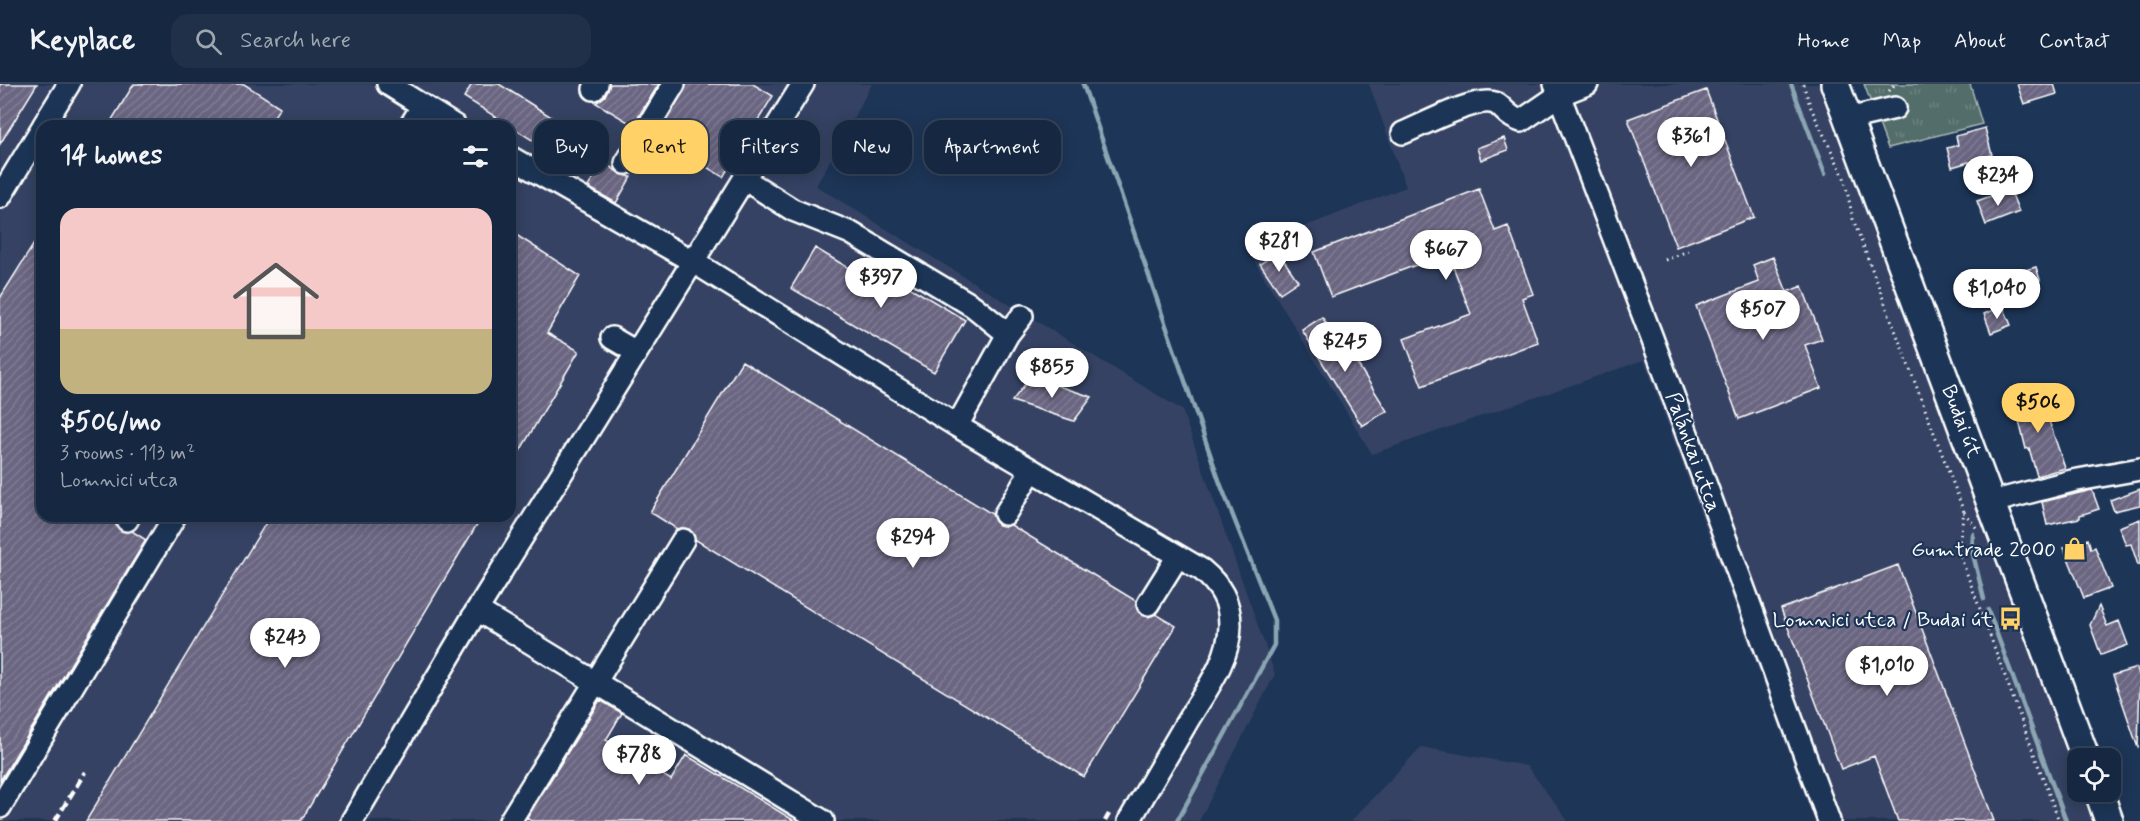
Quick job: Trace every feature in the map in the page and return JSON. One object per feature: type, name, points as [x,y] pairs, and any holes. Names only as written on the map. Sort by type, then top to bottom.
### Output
[{"type":"main road","name":"Budai út","points":[[1835,84],[2082,748]]},
{"type":"main road","points":[[2102,802],[2109,821]]},
{"type":"street","points":[[47,120],[69,84]]},
{"type":"street","points":[[388,84],[445,120]]},
{"type":"street","points":[[653,120],[674,84]]},
{"type":"street","points":[[352,821],[477,610],[803,84]]},
{"type":"street","points":[[1403,133],[1475,103],[1488,101],[1498,104],[1508,117],[1521,121],[1557,89],[1587,84]]},
{"type":"street","name":"Palánkai utca","points":[[1557,89],[1652,338],[1829,821]]},
{"type":"street","points":[[414,120],[422,107]]},
{"type":"street","points":[[1848,119],[1895,108]]},
{"type":"street","points":[[0,197],[36,138]]},
{"type":"street","points":[[516,160],[692,261],[957,426],[1202,570],[1221,589],[1229,613],[1228,642],[1223,659],[1130,821]]},
{"type":"street","points":[[744,179],[793,210],[851,233],[973,306],[1008,334]]},
{"type":"street","points":[[957,426],[1008,334],[1022,316]]},
{"type":"street","points":[[612,338],[636,352]]},
{"type":"street","points":[[1992,502],[2072,481],[2140,469]]},
{"type":"street","points":[[1005,514],[1032,470]]},
{"type":"street","points":[[0,807],[172,522]]},
{"type":"street","points":[[510,821],[683,540]]},
{"type":"street","points":[[1148,604],[1178,556]]},
{"type":"street","points":[[477,610],[823,821]]},
{"type":"path","points":[[1803,84],[1844,177],[1853,219],[1964,513],[1984,538]]},
{"type":"path","points":[[1665,260],[1688,251]]},
{"type":"path","points":[[1964,513],[1957,543],[1958,550],[2059,821]]},
{"type":"shaded area","points":[[0,84],[872,84],[852,120],[832,120],[832,157],[816,186],[1182,410],[1275,674],[1199,821],[0,821]]},
{"type":"shaded area","points":[[1369,84],[1819,84],[2071,748],[2067,748],[2067,802],[2092,802],[2099,821],[1814,821],[1644,360],[1372,454],[1247,249],[1406,187]]},
{"type":"shaded area","points":[[1421,747],[1527,766],[1568,821],[1351,821]]},
{"type":"green space","points":[[1864,84],[1970,84],[1982,124],[1888,148]]},
{"type":"building","points":[[0,84],[37,84],[0,144]]},
{"type":"building","points":[[134,84],[244,84],[280,107],[272,120],[112,120]]},
{"type":"building","points":[[472,84],[499,84],[556,120],[534,120],[534,141],[516,130],[516,120],[500,120],[464,97]]},
{"type":"building","points":[[610,84],[659,84],[636,120],[625,120],[596,103],[605,96]]},
{"type":"building","points":[[687,84],[753,84],[773,96],[758,120],[720,120],[720,174],[725,174],[723,177],[708,168],[708,120],[667,120]]},
{"type":"building","points":[[2017,84],[2054,84],[2057,94],[2024,104]]},
{"type":"building","points":[[1706,90],[1754,217],[1676,247],[1628,119]]},
{"type":"building","points":[[1985,128],[1992,155],[1980,158],[1983,169],[1972,172],[1969,162],[1952,167],[1947,148],[1958,145],[1956,136]]},
{"type":"building","points":[[1504,138],[1508,150],[1481,160],[1477,148]]},
{"type":"building","points":[[609,166],[620,174],[631,177],[616,203],[588,187],[596,174],[609,174]]},
{"type":"building","points":[[1479,189],[1495,231],[1508,226],[1533,294],[1522,298],[1538,342],[1422,386],[1404,339],[1471,314],[1448,253],[1331,297],[1314,252]]},
{"type":"building","points":[[2010,189],[2019,212],[1986,225],[1977,201]]},
{"type":"building","points":[[516,235],[580,276],[547,333],[579,351],[516,458]]},
{"type":"building","points":[[36,241],[36,522],[115,522],[121,531],[132,531],[146,540],[0,781],[0,298]]},
{"type":"building","points":[[815,248],[884,289],[891,276],[965,320],[934,372],[791,288]]},
{"type":"building","points":[[1278,252],[1298,281],[1280,293],[1260,264]]},
{"type":"building","points":[[1773,257],[1787,292],[1802,286],[1822,339],[1805,345],[1821,388],[1739,419],[1696,306],[1759,282],[1753,265]]},
{"type":"building","points":[[2036,267],[2040,280],[2006,291],[2001,277]]},
{"type":"building","points":[[2003,306],[2011,325],[1991,333],[1984,314]]},
{"type":"building","points":[[1322,317],[1348,357],[1352,355],[1387,411],[1362,426],[1302,330]]},
{"type":"building","points":[[742,361],[992,514],[999,525],[1011,525],[1136,601],[1137,609],[1142,615],[1148,617],[1156,614],[1176,626],[1084,777],[696,540],[689,529],[677,529],[650,512]]},
{"type":"building","points":[[1031,377],[1092,397],[1074,421],[1012,401]]},
{"type":"building","points":[[2034,388],[2040,417],[2047,415],[2065,468],[2037,476],[2029,448],[2026,449],[2013,397],[2019,395],[2018,392]]},
{"type":"building","points":[[2140,489],[2140,505],[2114,511],[2110,500]]},
{"type":"building","points":[[2092,490],[2099,509],[2080,515],[2080,518],[2047,525],[2042,502]]},
{"type":"building","points":[[2140,519],[2140,565],[2138,565],[2131,544],[2126,545],[2119,527]]},
{"type":"building","points":[[266,522],[478,522],[301,821],[86,821]]},
{"type":"building","points":[[2088,539],[2091,549],[2095,547],[2111,588],[2084,598],[2064,548]]},
{"type":"building","points":[[1898,565],[1994,821],[1898,821],[1874,756],[1841,769],[1781,609]]},
{"type":"building","points":[[2099,606],[2107,626],[2119,621],[2128,645],[2101,655],[2090,625]]},
{"type":"building","points":[[2137,668],[2140,678],[2138,748],[2113,675]]},
{"type":"building","points":[[600,700],[622,713],[606,740],[671,780],[686,755],[795,821],[531,821],[527,818]]},
{"type":"waterway","points":[[1083,84],[1220,483],[1274,620],[1274,645],[1177,821]]},
{"type":"waterway","points":[[1791,84],[1825,174]]},
{"type":"waterway","points":[[1973,534],[1972,550],[1984,599]]},
{"type":"waterway","points":[[1988,610],[2066,821]]},
{"type":"railway","points":[[55,821],[85,772]]},
{"type":"railway","points":[[1105,821],[1109,814]]},
{"type":"place","name":"Gumtrade 2000","points":[[2074,549]]},
{"type":"place","name":"Lomnici utca / Budai út","points":[[2011,619]]}]
